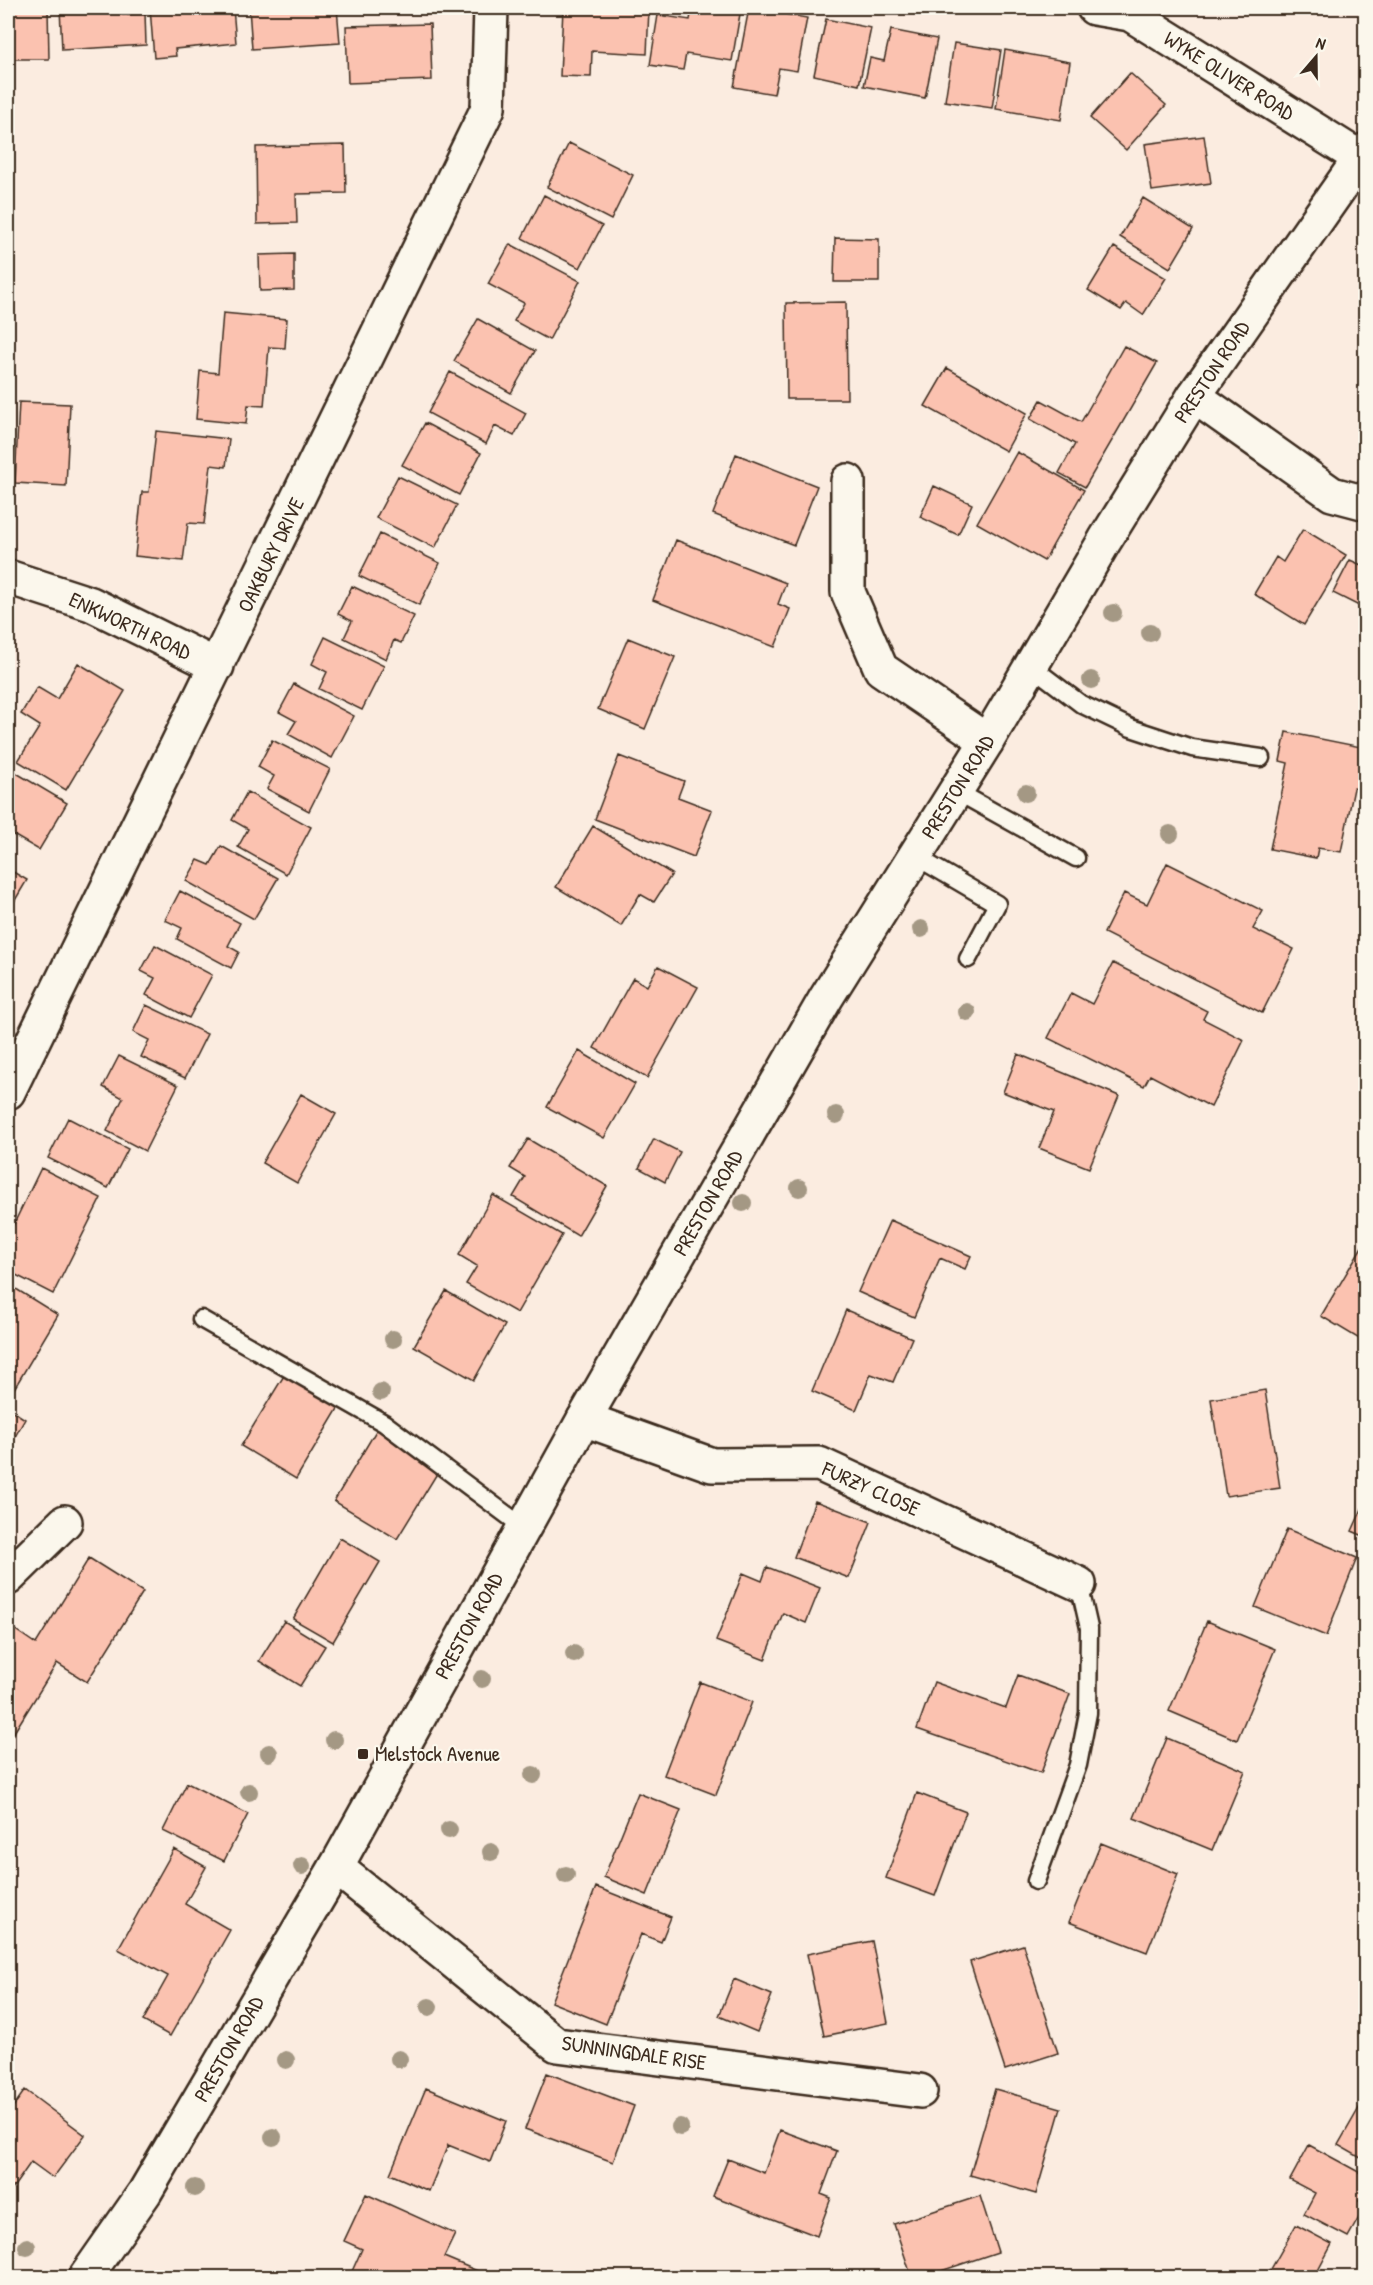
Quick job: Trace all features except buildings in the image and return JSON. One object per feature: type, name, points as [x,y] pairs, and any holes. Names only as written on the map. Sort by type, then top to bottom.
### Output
[{"type":"street","name":"OAKBURY DRIVE","points":[[8,1092],[488,108],[491,8]]},
{"type":"street","name":"WYKE OLIVER ROAD","points":[[1094,8],[1130,14],[1363,154]]},
{"type":"street","name":"PRESTON ROAD","points":[[85,2277],[145,2192],[336,1866],[523,1527],[826,998],[987,741],[1194,396],[1363,154]]},
{"type":"street","points":[[1194,396],[1332,494],[1365,503]]},
{"type":"street","points":[[848,481],[848,592],[881,669],[987,741]]},
{"type":"street","name":"ENKWORTH ROAD","points":[[8,577],[91,604],[217,666]]},
{"type":"street","name":"FURZY CLOSE","points":[[584,1419],[712,1465],[819,1464],[1079,1584]]},
{"type":"street","points":[[8,1578],[65,1522]]},
{"type":"street","name":"SUNNINGDALE RISE","points":[[336,1866],[557,2045],[920,2091]]},
{"type":"lane","points":[[1031,666],[1081,704],[1131,728],[1192,748],[1261,758]]},
{"type":"lane","points":[[956,791],[1076,858]]},
{"type":"lane","points":[[915,856],[998,904],[968,959]]},
{"type":"lane","points":[[201,1319],[384,1423],[523,1527]]},
{"type":"lane","points":[[1036,1881],[1078,1765],[1089,1713],[1089,1628],[1079,1584]]},
{"type":"place","name":"Melstock Avenue","points":[[363,1754]]}]
